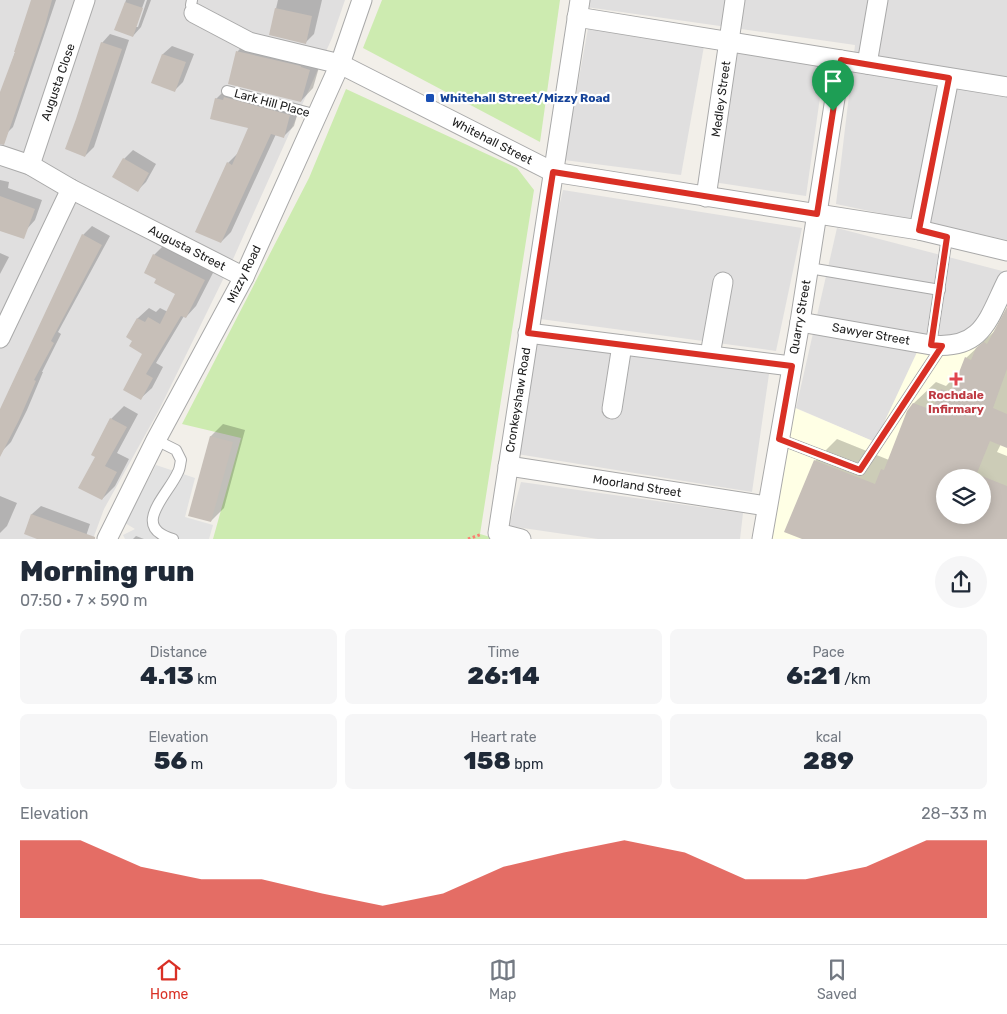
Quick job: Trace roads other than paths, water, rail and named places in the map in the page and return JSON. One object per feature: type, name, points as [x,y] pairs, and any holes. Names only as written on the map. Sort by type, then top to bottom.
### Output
[{"type":"street","name":"Augusta Close","points":[[30,165],[85,0]]},
{"type":"street","name":"Mizzy Road","points":[[107,539],[156,440],[244,277],[340,64],[362,0]]},
{"type":"street","name":"Medley Street","points":[[706,197],[735,0]]},
{"type":"street","points":[[867,64],[878,0]]},
{"type":"street","name":"Whitehall Street","points":[[193,6],[249,42],[340,64],[553,172],[919,230],[1007,251]]},
{"type":"street","points":[[578,8],[729,42],[1007,87]]},
{"type":"street","name":"Cronkeyshaw Road","points":[[521,539],[498,533],[578,8]]},
{"type":"street","name":"Quarry Street","points":[[763,539],[767,506],[809,268],[841,60]]},
{"type":"street","points":[[919,230],[949,78]]},
{"type":"street","points":[[0,155],[30,165],[71,189],[0,338]]},
{"type":"street","name":"Augusta Street","points":[[71,189],[244,277]]},
{"type":"street","points":[[937,346],[969,341],[985,326],[1007,281]]},
{"type":"street","points":[[710,356],[723,282]]},
{"type":"street","name":"Sawyer Street","points":[[800,322],[937,346]]},
{"type":"street","points":[[528,333],[792,366]]},
{"type":"street","points":[[612,409],[622,344]]},
{"type":"street","name":"Moorland Street","points":[[508,466],[767,506]]},
{"type":"lane","name":"Lark Hill Place","points":[[227,91],[317,115]]},
{"type":"lane","points":[[779,439],[860,470],[937,346],[940,290],[947,237]]},
{"type":"lane","points":[[809,268],[940,290]]},
{"type":"lane","points":[[156,440],[176,450],[181,460],[178,472],[157,506],[153,520],[155,528],[160,533],[174,539]]},
{"type":"place","name":"Whitehall Street/Mizzy Road","points":[[430,98]]},
{"type":"place","name":"Rochdale Infirmary","points":[[956,379]]}]
